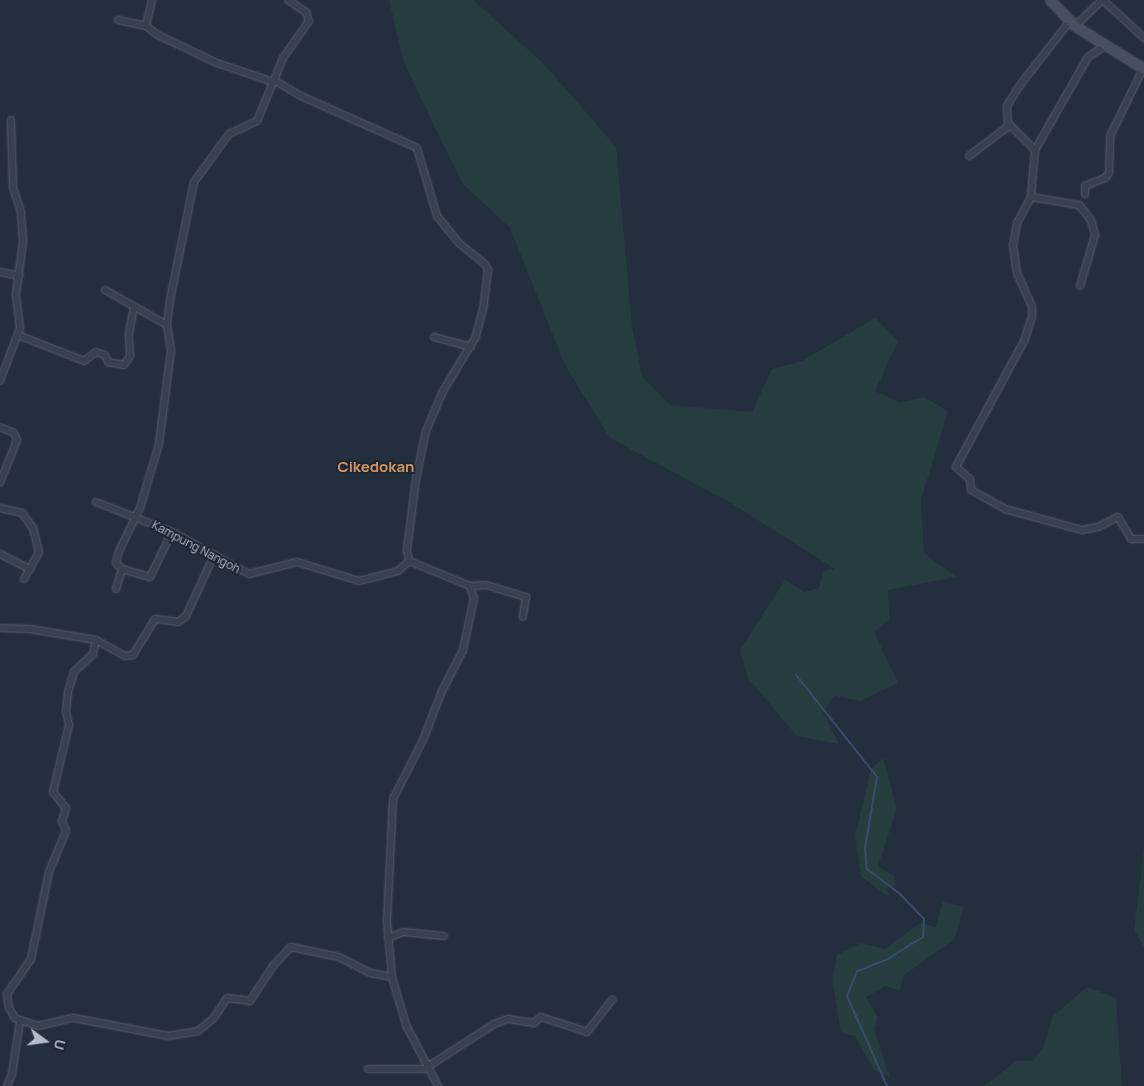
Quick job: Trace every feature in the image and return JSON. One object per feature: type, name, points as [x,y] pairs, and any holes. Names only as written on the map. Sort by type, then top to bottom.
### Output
[{"type":"main road","points":[[1050,0],[1073,23],[1105,46],[1143,69]]},
{"type":"street","points":[[146,26],[152,0]]},
{"type":"street","points":[[172,532],[150,577],[122,569],[116,563],[135,516],[159,444],[171,350],[166,325],[194,182],[229,134],[257,121],[283,58],[309,21],[306,12],[288,0]]},
{"type":"street","points":[[1035,150],[1010,126],[1006,114],[1010,99],[1073,23],[1102,0],[1144,38]]},
{"type":"street","points":[[118,20],[146,26],[158,35],[217,63],[273,81],[417,148],[437,216],[460,244],[482,260],[487,268],[484,309],[471,347],[443,391],[426,431],[415,488],[407,550],[409,561],[470,586],[486,585],[526,597],[523,617]]},
{"type":"street","points":[[1105,46],[1088,57],[1035,150],[1030,197],[1017,223],[1012,246],[1017,273],[1032,307],[1030,327],[956,468],[970,479],[972,490],[1005,509],[1082,530],[1098,527],[1118,517],[1132,539],[1144,539]]},
{"type":"street","points":[[1085,194],[1086,184],[1102,179],[1109,173],[1111,131],[1143,69]]},
{"type":"street","points":[[0,381],[18,335],[16,294],[20,276],[21,212],[13,188],[11,120]]},
{"type":"street","points":[[969,156],[1010,126]]},
{"type":"street","points":[[1030,197],[1079,205],[1091,220],[1095,235],[1080,286]]},
{"type":"street","points":[[0,272],[20,276]]},
{"type":"street","points":[[105,290],[166,325]]},
{"type":"street","points":[[18,335],[84,361],[96,352],[105,355],[108,362],[124,365],[130,356],[129,334],[134,306]]},
{"type":"street","points":[[434,337],[471,347]]},
{"type":"street","points":[[0,427],[14,433],[17,440],[0,483]]},
{"type":"street","name":"Kampung Nangoh","points":[[96,502],[172,532],[249,574],[297,562],[352,581],[398,571],[409,561]]},
{"type":"street","points":[[0,508],[22,513],[33,528],[39,552],[24,579]]},
{"type":"street","points":[[0,554],[30,569]]},
{"type":"street","points":[[0,628],[30,628],[96,640],[125,656],[137,653],[155,620],[178,622],[186,616],[214,556]]},
{"type":"street","points":[[116,589],[122,569]]},
{"type":"street","points":[[438,1086],[406,1026],[392,977],[388,938],[387,892],[394,794],[423,740],[467,640],[474,598],[470,586]]},
{"type":"street","points":[[96,640],[93,654],[74,672],[68,692],[69,725],[53,792],[66,808],[62,821],[66,831],[49,872],[31,959],[7,994],[8,1008],[20,1022],[46,1026],[72,1018],[168,1036],[198,1031],[213,1019],[228,997],[250,1001],[273,966],[291,947],[339,957],[372,974],[392,977]]},
{"type":"street","points":[[388,938],[402,932],[444,936]]},
{"type":"street","points":[[368,1068],[418,1070],[429,1067],[505,1019],[534,1023],[541,1017],[587,1032],[612,1000]]},
{"type":"street","points":[[7,1086],[12,1074],[20,1022]]},
{"type":"green space","points":[[389,0],[473,0],[544,64],[616,147],[632,326],[642,377],[670,405],[752,412],[772,369],[802,361],[875,318],[898,341],[875,391],[900,403],[924,397],[948,411],[921,500],[924,553],[956,577],[888,590],[889,619],[874,632],[898,683],[861,701],[834,696],[823,713],[839,744],[797,736],[748,678],[740,650],[785,580],[804,592],[819,588],[824,571],[835,569],[731,503],[610,438],[565,365],[510,228],[462,183],[404,63]]},
{"type":"green space","points":[[883,758],[897,808],[878,866],[894,876],[896,885],[887,887],[889,898],[861,876],[855,837],[871,769]]},
{"type":"green space","points":[[1144,848],[1144,947],[1134,930]]},
{"type":"green space","points":[[943,901],[964,907],[955,939],[903,976],[900,990],[885,986],[866,997],[878,1018],[874,1029],[890,1077],[874,1070],[855,1036],[841,1033],[832,979],[837,955],[861,943],[885,949],[920,923],[936,927]]},
{"type":"green space","points":[[1087,987],[1116,998],[1122,1086],[984,1086],[1016,1061],[1033,1061],[1044,1046],[1052,1017]]},
{"type":"waterway","points":[[796,675],[877,777],[865,848],[867,869],[899,893],[924,919],[923,937],[890,958],[857,971],[847,996],[887,1086]]},
{"type":"district","name":"Cikedokan","points":[[376,467]]}]
